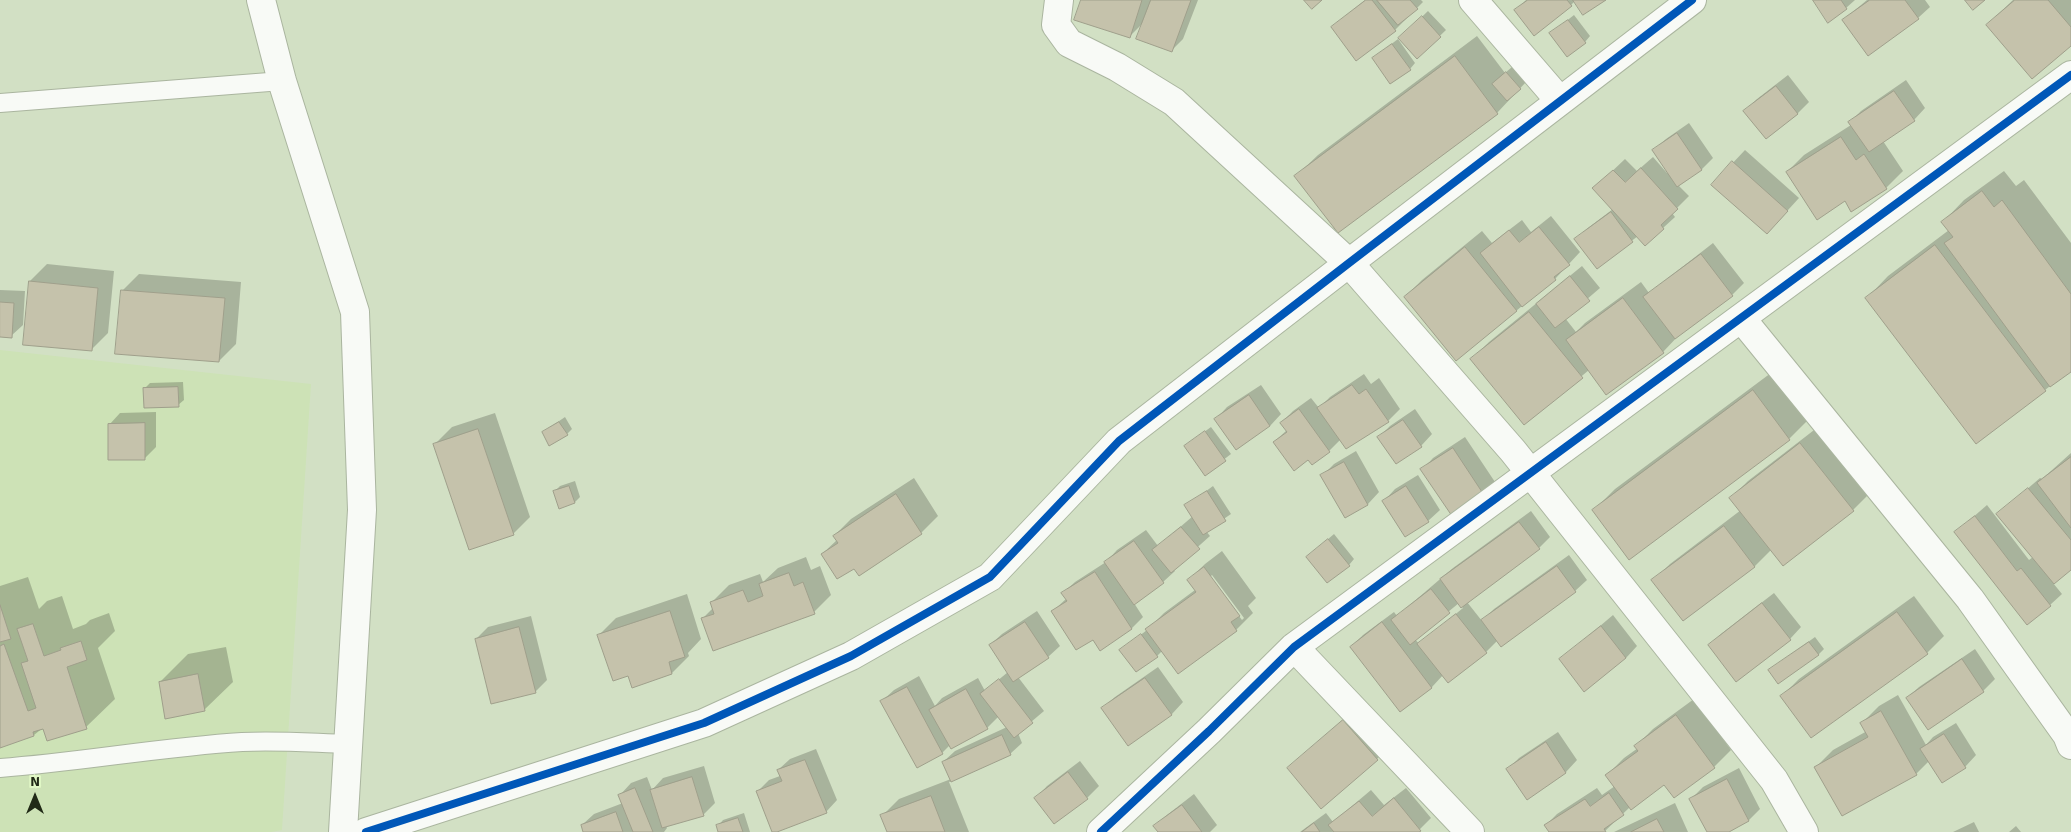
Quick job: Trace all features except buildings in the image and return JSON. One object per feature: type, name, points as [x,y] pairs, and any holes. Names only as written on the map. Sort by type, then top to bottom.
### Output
[{"type":"street","points":[[262,0],[282,81],[355,312],[362,510],[343,832]]},
{"type":"street","points":[[1059,0],[1056,25],[1069,43],[1117,67],[1174,102],[1349,263],[1530,472],[1774,780],[1804,832]]},
{"type":"street","points":[[1473,0],[1560,101]]},
{"type":"street","points":[[366,832],[704,723],[851,656],[990,577],[1120,441],[1692,0]]},
{"type":"street","points":[[1101,832],[1294,647],[2071,75]]},
{"type":"street","points":[[1740,318],[1970,599],[2070,738]]},
{"type":"street","points":[[1294,647],[1470,832]]},
{"type":"lane","points":[[0,103],[282,81]]},
{"type":"lane","points":[[0,768],[62,763],[148,751],[242,742],[348,744]]},
{"type":"shaded area","points":[[0,350],[311,384],[282,830],[271,832],[0,832]]},
{"type":"cycle path","points":[[366,832],[704,723],[851,656],[990,577],[1119,441],[1692,0]]},
{"type":"cycle path","points":[[1101,832],[1209,731],[1294,647],[2071,75]]}]
